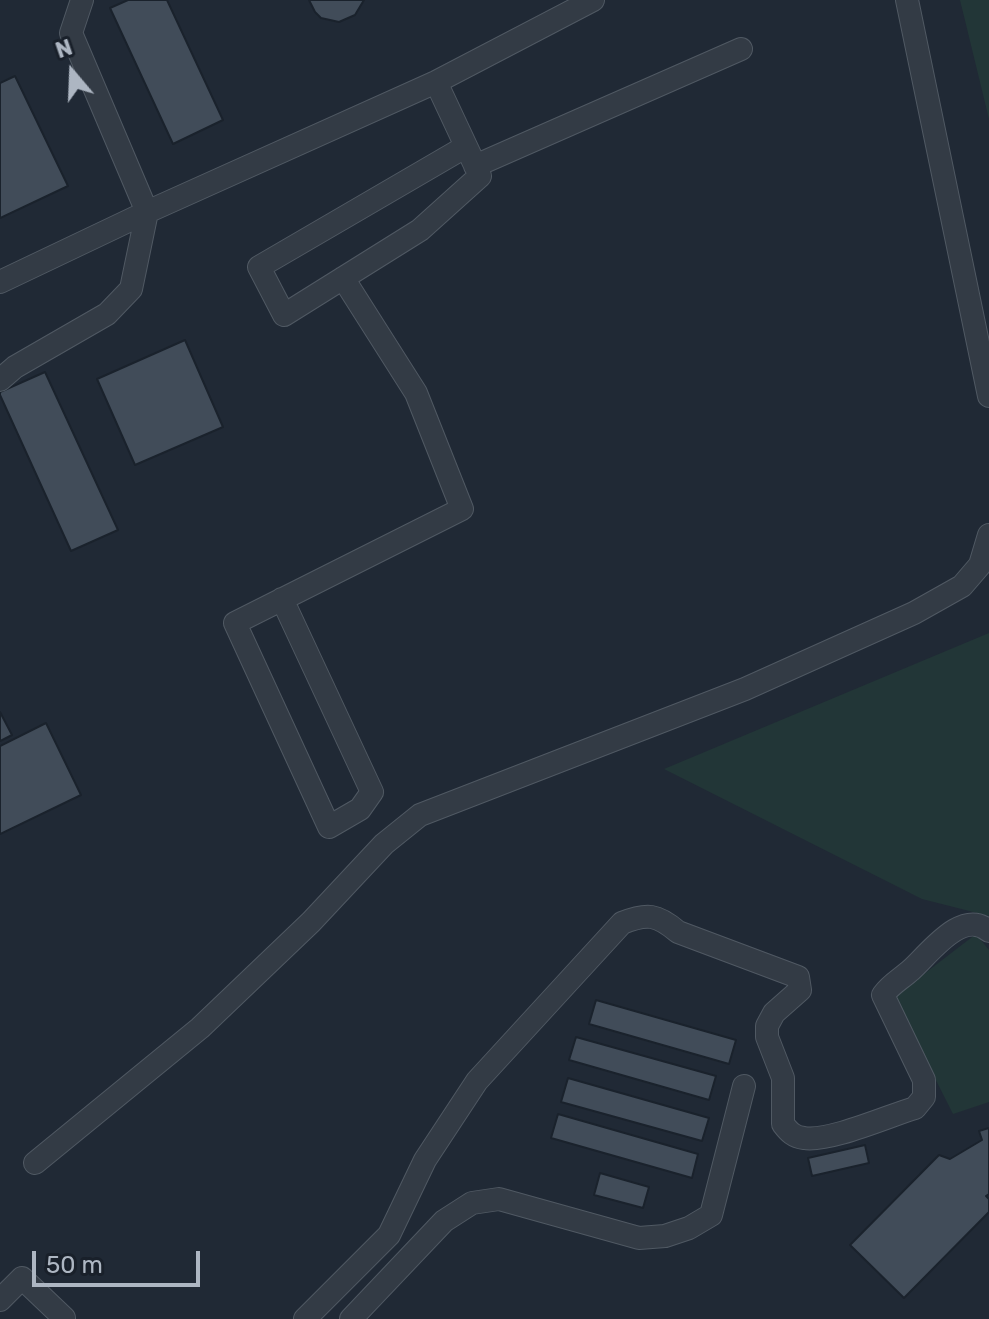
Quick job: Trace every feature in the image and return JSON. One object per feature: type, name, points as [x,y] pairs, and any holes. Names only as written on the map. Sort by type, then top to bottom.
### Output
[{"type":"street","points":[[0,380],[15,367],[107,314],[131,289],[147,212],[71,33],[82,0]]},
{"type":"street","points":[[0,282],[436,82],[593,0]]},
{"type":"street","points":[[907,0],[985,359],[989,396]]},
{"type":"street","points":[[436,82],[470,156],[480,176],[420,230],[284,315],[259,267],[470,156],[741,49]]},
{"type":"street","points":[[282,599],[372,792],[360,809],[329,827],[235,623],[282,599],[462,509],[416,393],[343,278]]},
{"type":"street","points":[[35,1163],[200,1028],[311,922],[384,844],[420,815],[745,689],[914,613],[962,586],[980,565],[989,535]]},
{"type":"street","points":[[305,1319],[389,1235],[425,1160],[477,1081],[622,923],[641,915],[663,919],[678,932],[798,977],[800,990],[774,1013],[767,1026],[767,1037],[783,1078],[783,1124],[791,1134],[805,1139],[832,1135],[915,1108],[924,1097],[924,1080],[883,995],[891,984],[908,973],[953,931],[969,924],[981,925],[989,931]]},
{"type":"street","points":[[351,1319],[444,1221],[472,1203],[499,1199],[639,1238],[665,1236],[689,1228],[711,1215],[744,1086]]},
{"type":"street","points":[[0,1300],[22,1278],[64,1318]]},
{"type":"green space","points":[[960,0],[989,0],[989,119]]},
{"type":"green space","points":[[989,633],[989,916],[922,899],[664,769]]},
{"type":"green space","points":[[976,934],[989,950],[989,1102],[953,1114],[894,997]]},
{"type":"building","points":[[128,0],[167,0],[223,120],[173,144],[110,8]]},
{"type":"building","points":[[309,0],[364,0],[355,15],[339,22],[321,18]]},
{"type":"building","points":[[15,76],[68,186],[0,218],[0,83]]},
{"type":"building","points":[[185,340],[223,427],[135,465],[97,379]]},
{"type":"building","points":[[45,372],[118,530],[71,551],[0,395],[0,392]]},
{"type":"building","points":[[0,712],[12,735],[0,741]]},
{"type":"building","points":[[46,723],[81,795],[0,834],[0,746]]},
{"type":"building","points":[[596,1000],[736,1040],[729,1064],[589,1024]]},
{"type":"building","points":[[576,1037],[716,1076],[709,1100],[569,1060]]},
{"type":"building","points":[[568,1078],[709,1118],[702,1141],[561,1102]]},
{"type":"building","points":[[558,1114],[698,1154],[692,1178],[551,1138]]},
{"type":"building","points":[[989,1128],[989,1194],[986,1196],[989,1212],[904,1298],[850,1245],[939,1155],[950,1159],[982,1140],[979,1131]]},
{"type":"building","points":[[865,1145],[869,1163],[812,1176],[808,1158]]},
{"type":"building","points":[[600,1173],[649,1187],[643,1208],[594,1195]]}]
